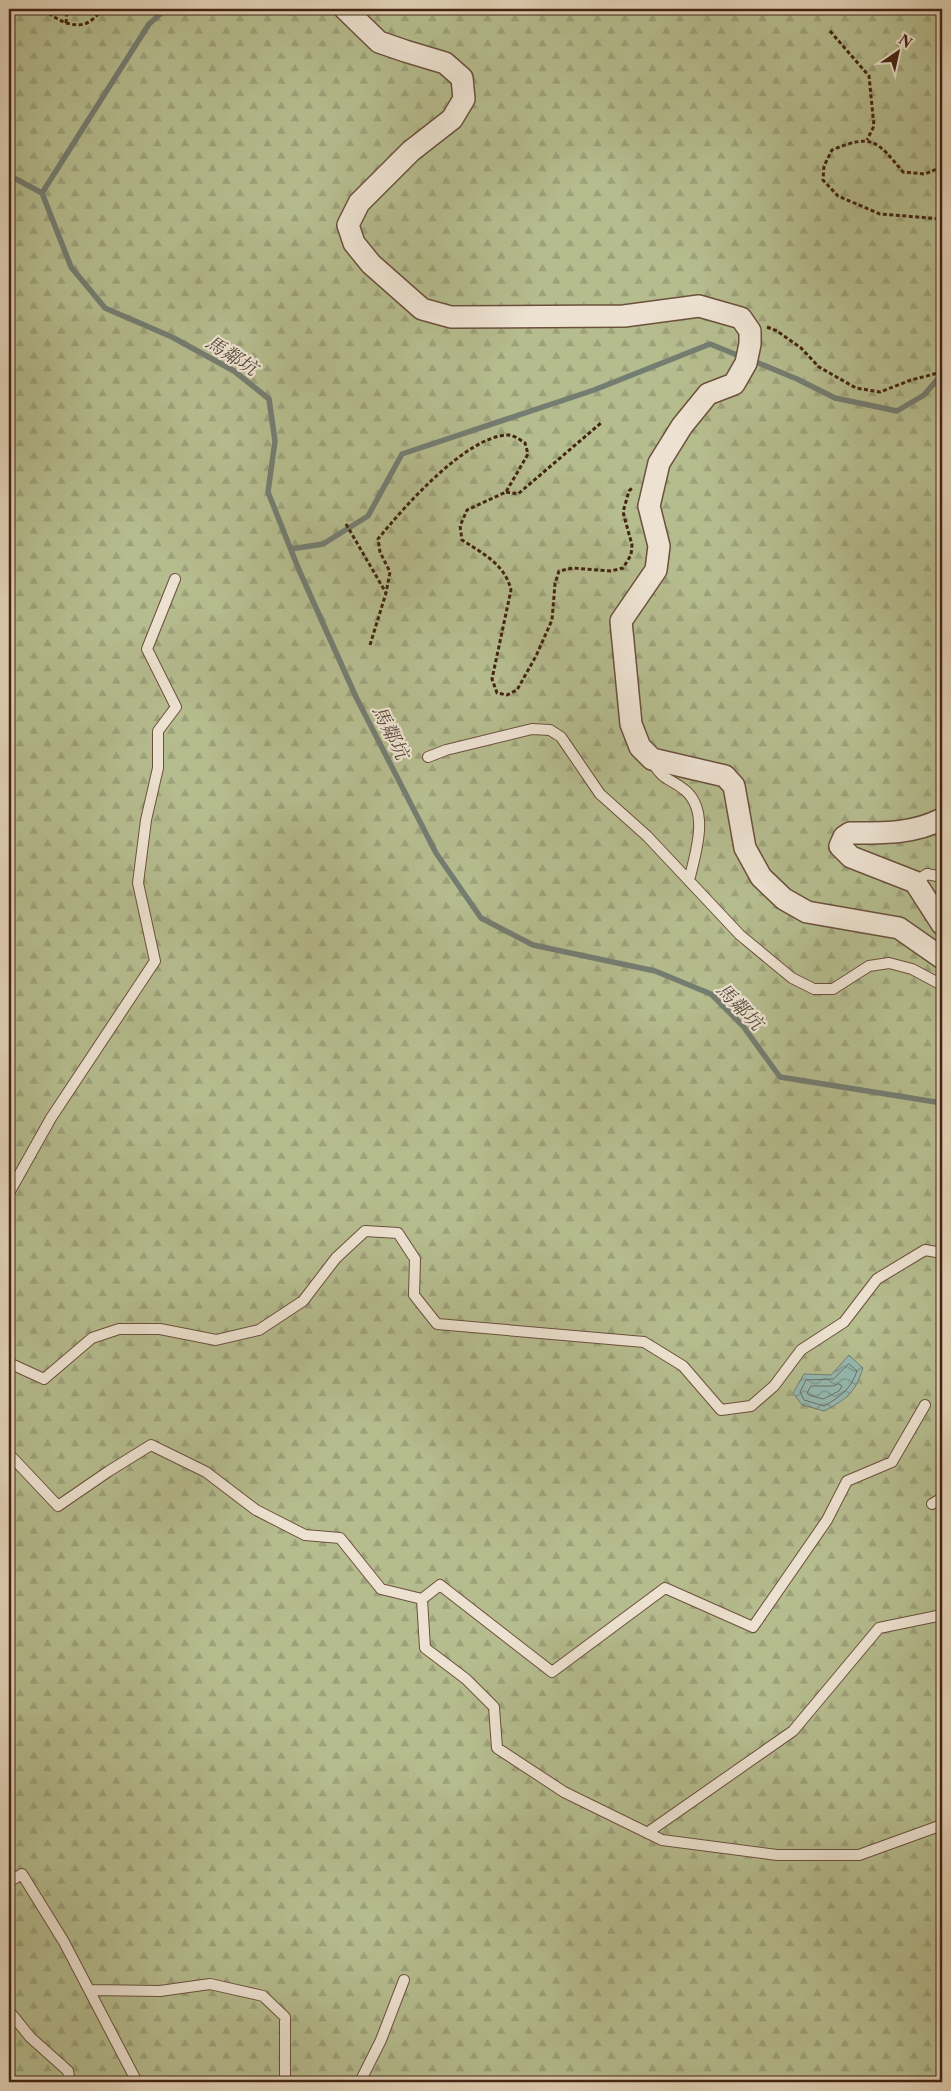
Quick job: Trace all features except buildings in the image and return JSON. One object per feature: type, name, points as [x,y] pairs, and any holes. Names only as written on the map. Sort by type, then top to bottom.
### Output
[{"type":"street","points":[[345,9],[379,42],[445,63],[462,78],[464,99],[452,119],[411,151],[358,203],[348,225],[354,243],[371,264],[422,309],[451,317],[624,316],[699,306],[741,318],[750,331],[748,353],[734,384],[708,394],[682,426],[659,463],[649,506],[659,546],[656,570],[621,621],[631,724],[640,747],[652,759],[725,776],[734,786],[745,848],[761,877],[784,899],[807,912],[899,928],[942,958]]},
{"type":"street","points":[[942,819],[928,826],[894,833],[850,833],[844,837],[840,846],[851,858],[915,882],[942,924]]},
{"type":"lane","points":[[9,1193],[51,1118],[155,961],[138,883],[146,820],[158,768],[158,731],[176,708],[147,649],[175,579]]},
{"type":"lane","points":[[428,758],[446,750],[532,730],[550,730],[561,736],[600,794],[647,836],[740,935],[792,978],[814,989],[833,989],[869,966],[889,963],[912,969],[942,985]]},
{"type":"lane","points":[[652,759],[659,774],[687,792],[698,806],[698,838],[689,881]]},
{"type":"lane","points":[[915,882],[927,874],[942,878]]},
{"type":"lane","points":[[9,1363],[44,1379],[92,1338],[118,1329],[160,1329],[216,1340],[259,1330],[303,1301],[336,1258],[365,1231],[398,1233],[416,1259],[414,1294],[437,1324],[644,1342],[683,1366],[721,1410],[751,1406],[774,1386],[801,1350],[844,1322],[877,1279],[925,1250],[942,1253]]},
{"type":"lane","points":[[422,1599],[440,1585],[552,1672],[665,1588],[753,1627],[827,1520],[847,1481],[892,1462],[925,1405]]},
{"type":"lane","points":[[9,1454],[58,1506],[108,1471],[151,1445],[206,1472],[256,1510],[305,1534],[340,1538],[381,1590],[422,1599]]},
{"type":"lane","points":[[932,1504],[942,1498]]},
{"type":"lane","points":[[422,1599],[425,1648],[466,1679],[494,1707],[497,1748],[564,1792],[662,1840],[777,1855],[859,1855],[942,1826]]},
{"type":"lane","points":[[647,1833],[793,1731],[879,1628],[942,1615]]},
{"type":"lane","points":[[9,1882],[22,1874],[64,1942],[137,2082]]},
{"type":"lane","points":[[360,2082],[381,2040],[404,1980]]},
{"type":"lane","points":[[90,1990],[160,1991],[210,1984],[263,1996],[285,2017],[285,2082]]},
{"type":"lane","points":[[9,2011],[30,2037],[68,2071],[70,2082]]},
{"type":"path","points":[[44,9],[66,23],[84,24],[103,9]]},
{"type":"path","points":[[66,23],[67,9]]},
{"type":"path","points":[[830,31],[869,76],[874,126],[867,140]]},
{"type":"path","points":[[942,167],[925,174],[903,172],[883,148],[867,140],[847,143],[832,150],[824,166],[823,180],[838,196],[880,214],[942,219]]},
{"type":"path","points":[[741,318],[777,331],[800,348],[819,367],[856,388],[880,392],[911,380],[942,372]]},
{"type":"path","points":[[601,423],[518,494],[506,492],[467,510],[460,526],[462,540],[498,564],[509,582],[511,590],[492,679],[497,693],[507,695],[517,690],[536,656],[552,620],[555,584],[559,571],[573,568],[611,571],[623,568],[631,555],[632,544],[623,512],[629,491],[635,484]]},
{"type":"path","points":[[370,645],[386,593],[390,572],[380,552],[378,539],[394,520],[465,452],[490,438],[510,434],[525,443],[528,454],[506,492]]},
{"type":"path","points":[[346,524],[386,593]]},
{"type":"green space","points":[[9,9],[942,9],[942,2082],[9,2082]]},
{"type":"water","points":[[849,1355],[863,1368],[857,1384],[849,1394],[839,1403],[824,1411],[802,1405],[793,1393],[804,1374],[831,1375]]},
{"type":"waterway","points":[[42,193],[149,24],[166,9]]},
{"type":"waterway","name":"馬鄰坑","points":[[9,182],[16,179],[42,193],[71,267],[105,308],[172,337],[234,371],[269,399],[275,441],[268,492],[299,570],[356,697],[436,853],[481,918],[533,945],[655,971],[711,994],[743,1026],[780,1077],[942,1103]]},
{"type":"waterway","points":[[291,549],[323,544],[368,516],[402,454],[594,390],[710,344],[742,357]]},
{"type":"waterway","points":[[751,360],[797,379],[835,398],[897,411],[924,395],[942,374]]}]
